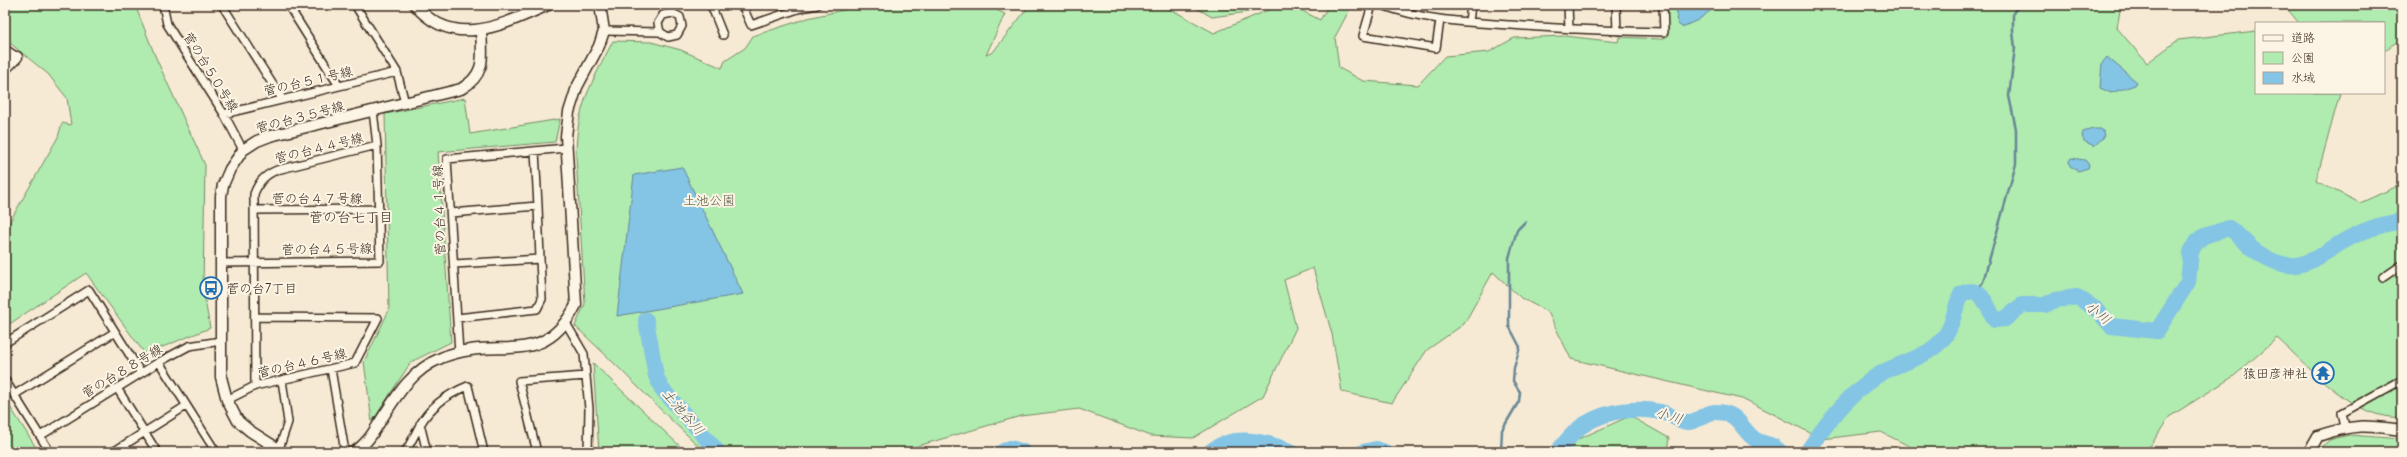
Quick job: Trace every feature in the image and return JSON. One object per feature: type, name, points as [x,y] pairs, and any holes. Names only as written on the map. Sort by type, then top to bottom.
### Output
[{"type":"street","name":"菅の台５０号線","points":[[163,5],[168,24],[224,114],[243,150]]},
{"type":"street","points":[[222,5],[282,99]]},
{"type":"street","points":[[288,5],[339,86]]},
{"type":"street","points":[[355,5],[397,72],[404,103]]},
{"type":"street","points":[[415,5],[425,14],[443,25],[461,30],[481,30],[499,26],[548,5]]},
{"type":"street","points":[[359,451],[366,443],[396,397],[415,373],[441,357],[480,349],[532,345],[544,342],[559,331],[566,323],[576,305],[566,148],[568,117],[577,87],[599,46],[604,31],[604,20],[600,5]]},
{"type":"street","points":[[711,5],[723,35]]},
{"type":"street","points":[[742,5],[751,26],[800,7],[817,5]]},
{"type":"street","points":[[1372,5],[1363,36],[1436,48],[1440,20]]},
{"type":"street","points":[[1382,5],[1410,15],[1440,20],[1570,30],[1664,32],[1663,5]]},
{"type":"street","points":[[1469,22],[1471,5]]},
{"type":"street","points":[[1568,5],[1570,30]]},
{"type":"street","points":[[1616,5],[1617,31]]},
{"type":"street","name":"菅の台３５号線","points":[[280,451],[238,421],[227,400],[221,377],[221,196],[230,169],[243,150],[257,141],[270,136],[461,89],[471,83],[483,64],[481,30]]},
{"type":"street","points":[[604,31],[660,32]]},
{"type":"street","points":[[5,49],[17,57],[5,69]]},
{"type":"street","name":"菅の台５１号線","points":[[224,114],[397,72]]},
{"type":"street","name":"菅の台４５号線","points":[[221,263],[380,261],[377,145],[373,111]]},
{"type":"street","name":"菅の台４４号線","points":[[255,386],[254,194],[259,182],[267,174],[277,170],[377,145]]},
{"type":"street","name":"菅の台４１号線","points":[[459,353],[447,158],[566,148]]},
{"type":"street","points":[[457,318],[537,309],[542,299],[535,151]]},
{"type":"street","points":[[450,213],[538,206]]},
{"type":"street","name":"菅の台４７号線","points":[[254,210],[379,210]]},
{"type":"street","points":[[454,264],[540,259]]},
{"type":"street","points":[[2383,278],[2402,265]]},
{"type":"street","points":[[5,343],[89,290],[141,373]]},
{"type":"street","name":"菅の台４６号線","points":[[227,400],[255,386],[331,368],[357,360],[378,318],[255,317]]},
{"type":"street","points":[[566,323],[584,354],[589,409],[588,452]]},
{"type":"street","points":[[14,395],[115,332]]},
{"type":"street","name":"菅の台８８号線","points":[[40,436],[159,362],[189,346],[222,341]]},
{"type":"street","points":[[159,362],[213,451]]},
{"type":"street","points":[[331,368],[346,452]]},
{"type":"street","points":[[537,452],[519,381],[586,376]]},
{"type":"street","points":[[5,380],[50,452]]},
{"type":"street","points":[[280,451],[288,422],[282,380]]},
{"type":"street","points":[[2345,427],[2342,413],[2402,380]]},
{"type":"street","points":[[405,452],[420,424],[432,409],[449,393],[468,386],[484,452]]},
{"type":"street","points":[[117,388],[157,452]]},
{"type":"street","points":[[112,452],[186,406]]},
{"type":"street","points":[[420,424],[427,452]]},
{"type":"street","points":[[2309,452],[2318,436],[2345,427],[2369,425],[2402,430]]},
{"type":"green space","points":[[5,5],[135,5],[156,58],[205,165],[203,289],[210,328],[145,354],[86,273],[5,327],[5,230],[58,137],[62,123],[71,125],[67,98],[48,74],[5,39]]},
{"type":"green space","name":"土池公園","points":[[865,5],[986,5],[1005,14],[986,55],[993,52],[1030,5],[1163,5],[1214,33],[1280,5],[1291,5],[1320,20],[1329,5],[1352,5],[1335,37],[1339,68],[1363,81],[1418,85],[1445,56],[1489,52],[1514,38],[1565,36],[1618,42],[1619,37],[1661,39],[1668,36],[1667,5],[2121,5],[2117,28],[2147,63],[2178,40],[2255,31],[2255,94],[2340,94],[2316,181],[2360,203],[2402,184],[2402,417],[2384,416],[2367,411],[2350,402],[2319,377],[2277,338],[2234,376],[2169,417],[2151,445],[2142,452],[1921,452],[1881,432],[1822,439],[1746,400],[1571,359],[1548,312],[1521,298],[1493,272],[1464,324],[1427,350],[1392,403],[1342,392],[1332,334],[1313,268],[1284,280],[1296,328],[1263,396],[1193,438],[1151,436],[1079,409],[1021,416],[897,452],[823,452],[816,450],[816,452],[705,452],[575,326],[585,304],[576,157],[577,139],[582,110],[586,96],[613,41],[651,42],[681,50],[722,68],[725,61],[745,48],[753,36],[808,18]]},
{"type":"green space","points":[[1191,5],[1268,5],[1248,12],[1212,17]]},
{"type":"green space","points":[[2284,5],[2402,5],[2402,38],[2385,50],[2385,22],[2298,22]]},
{"type":"green space","points":[[465,98],[470,134],[560,119],[555,142],[438,152],[451,342],[411,362],[372,422],[364,362],[389,310],[385,114]]},
{"type":"green space","points":[[593,363],[686,452],[599,452]]},
{"type":"green space","points":[[5,399],[39,452],[5,452]]},
{"type":"green space","points":[[1630,416],[1669,438],[1667,452],[1572,452],[1574,441]]},
{"type":"green space","points":[[2349,435],[2402,439],[2402,452],[2318,452],[2329,440]]},
{"type":"water","points":[[1676,5],[1718,5],[1698,20],[1682,27],[1678,24]]},
{"type":"water","points":[[2107,57],[2137,82],[2135,85],[2111,93],[2100,88],[2102,63]]},
{"type":"water","points":[[2093,129],[2101,129],[2104,137],[2094,146],[2084,141],[2082,136],[2083,132]]},
{"type":"water","points":[[2071,158],[2085,160],[2089,165],[2088,168],[2078,171],[2070,166],[2069,161]]},
{"type":"water","points":[[682,167],[743,294],[617,316],[634,175]]},
{"type":"waterway","points":[[1976,291],[1983,282],[2016,164],[2016,129],[2009,96],[2015,48],[2013,13],[2019,5]]},
{"type":"waterway","name":"小川","points":[[1807,452],[1832,418],[1862,387],[1885,371],[1929,351],[1941,341],[1951,325],[1961,294],[1968,292],[1979,294],[1986,303],[1995,320],[2005,319],[2022,305],[2045,305],[2055,300],[2077,297],[2097,310],[2111,326],[2157,331],[2188,282],[2191,252],[2196,242],[2204,236],[2229,228],[2257,252],[2280,264],[2290,265],[2309,262],[2361,232],[2386,224],[2402,221]]},
{"type":"waterway","points":[[1501,452],[1502,430],[1519,401],[1520,392],[1513,381],[1514,368],[1520,347],[1509,326],[1509,258],[1517,230],[1525,222]]},
{"type":"waterway","name":"土池谷川","points":[[646,320],[656,376],[662,389],[718,452]]},
{"type":"waterway","name":"小川","points":[[1557,452],[1570,437],[1585,424],[1594,419],[1613,413],[1632,410],[1665,413],[1687,422],[1694,421],[1711,412],[1724,413],[1735,418],[1756,440],[1774,447],[1780,452]]},
{"type":"waterway","name":"小川","points":[[1210,452],[1229,442],[1240,441],[1262,442],[1292,452]]},
{"type":"waterway","name":"小川","points":[[1002,452],[1010,448],[1023,452]]},
{"type":"waterway","name":"小川","points":[[1363,452],[1376,449],[1385,452]]},
{"type":"place","name":"菅の台7丁目","points":[[211,288]]},
{"type":"place","name":"猿田彦神社","points":[[2323,373]]},
{"type":"district","name":"菅の台七丁目","points":[[351,217]]}]
